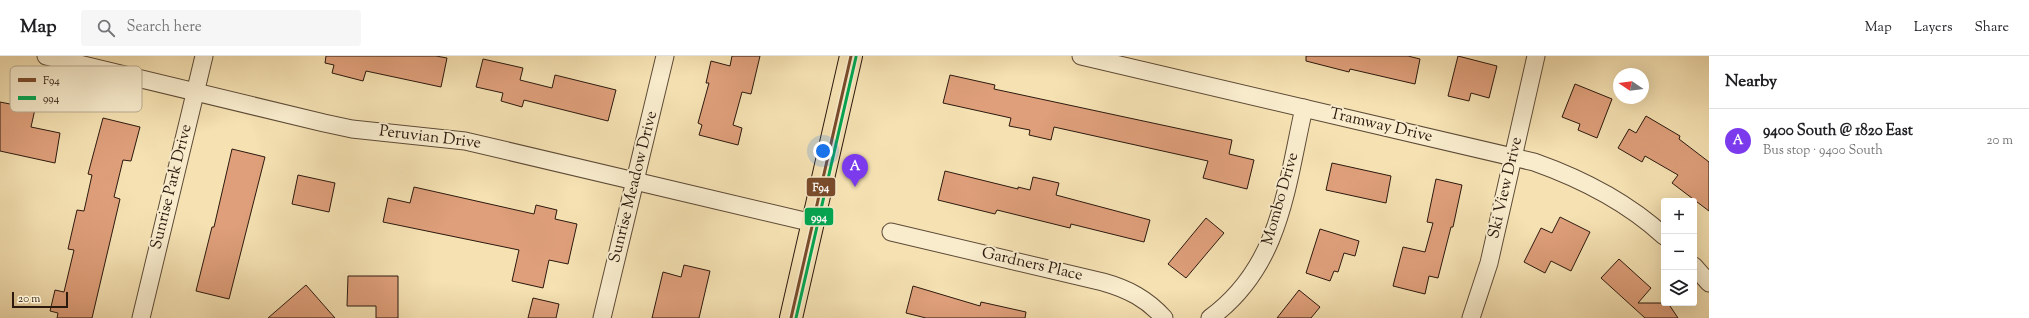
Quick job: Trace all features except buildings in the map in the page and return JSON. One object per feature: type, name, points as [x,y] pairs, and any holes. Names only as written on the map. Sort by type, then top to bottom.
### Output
[{"type":"main road","points":[[791,318],[851,56]]},
{"type":"street","name":"Peruvian Drive","points":[[46,56],[87,66]]},
{"type":"street","name":"Sunrise Park Drive","points":[[141,318],[204,56]]},
{"type":"street","name":"Sunrise Meadow Drive","points":[[602,318],[666,56]]},
{"type":"street","name":"Tramway Drive","points":[[1081,56],[1514,157],[1563,173],[1592,186],[1620,202],[1646,220],[1662,234]]},
{"type":"street","name":"Ski View Drive","points":[[1471,318],[1489,263],[1536,56]]},
{"type":"street","name":"Peruvian Drive","points":[[142,79],[324,124],[352,129],[465,141],[813,223]]},
{"type":"street","name":"Mombo Drive","points":[[1210,318],[1222,309],[1242,288],[1259,265],[1272,240],[1304,108]]},
{"type":"street","name":"Gardners Place","points":[[891,232],[1103,282],[1125,289],[1143,299],[1164,318]]},
{"type":"street","points":[[1697,269],[1709,283]]},
{"type":"transit line","name":"F94","points":[[791,318],[851,56]]},
{"type":"transit line","name":"994","points":[[796,318],[856,57]]},
{"type":"place","name":"9400 South @ 1820 East","points":[[855,187]]}]
